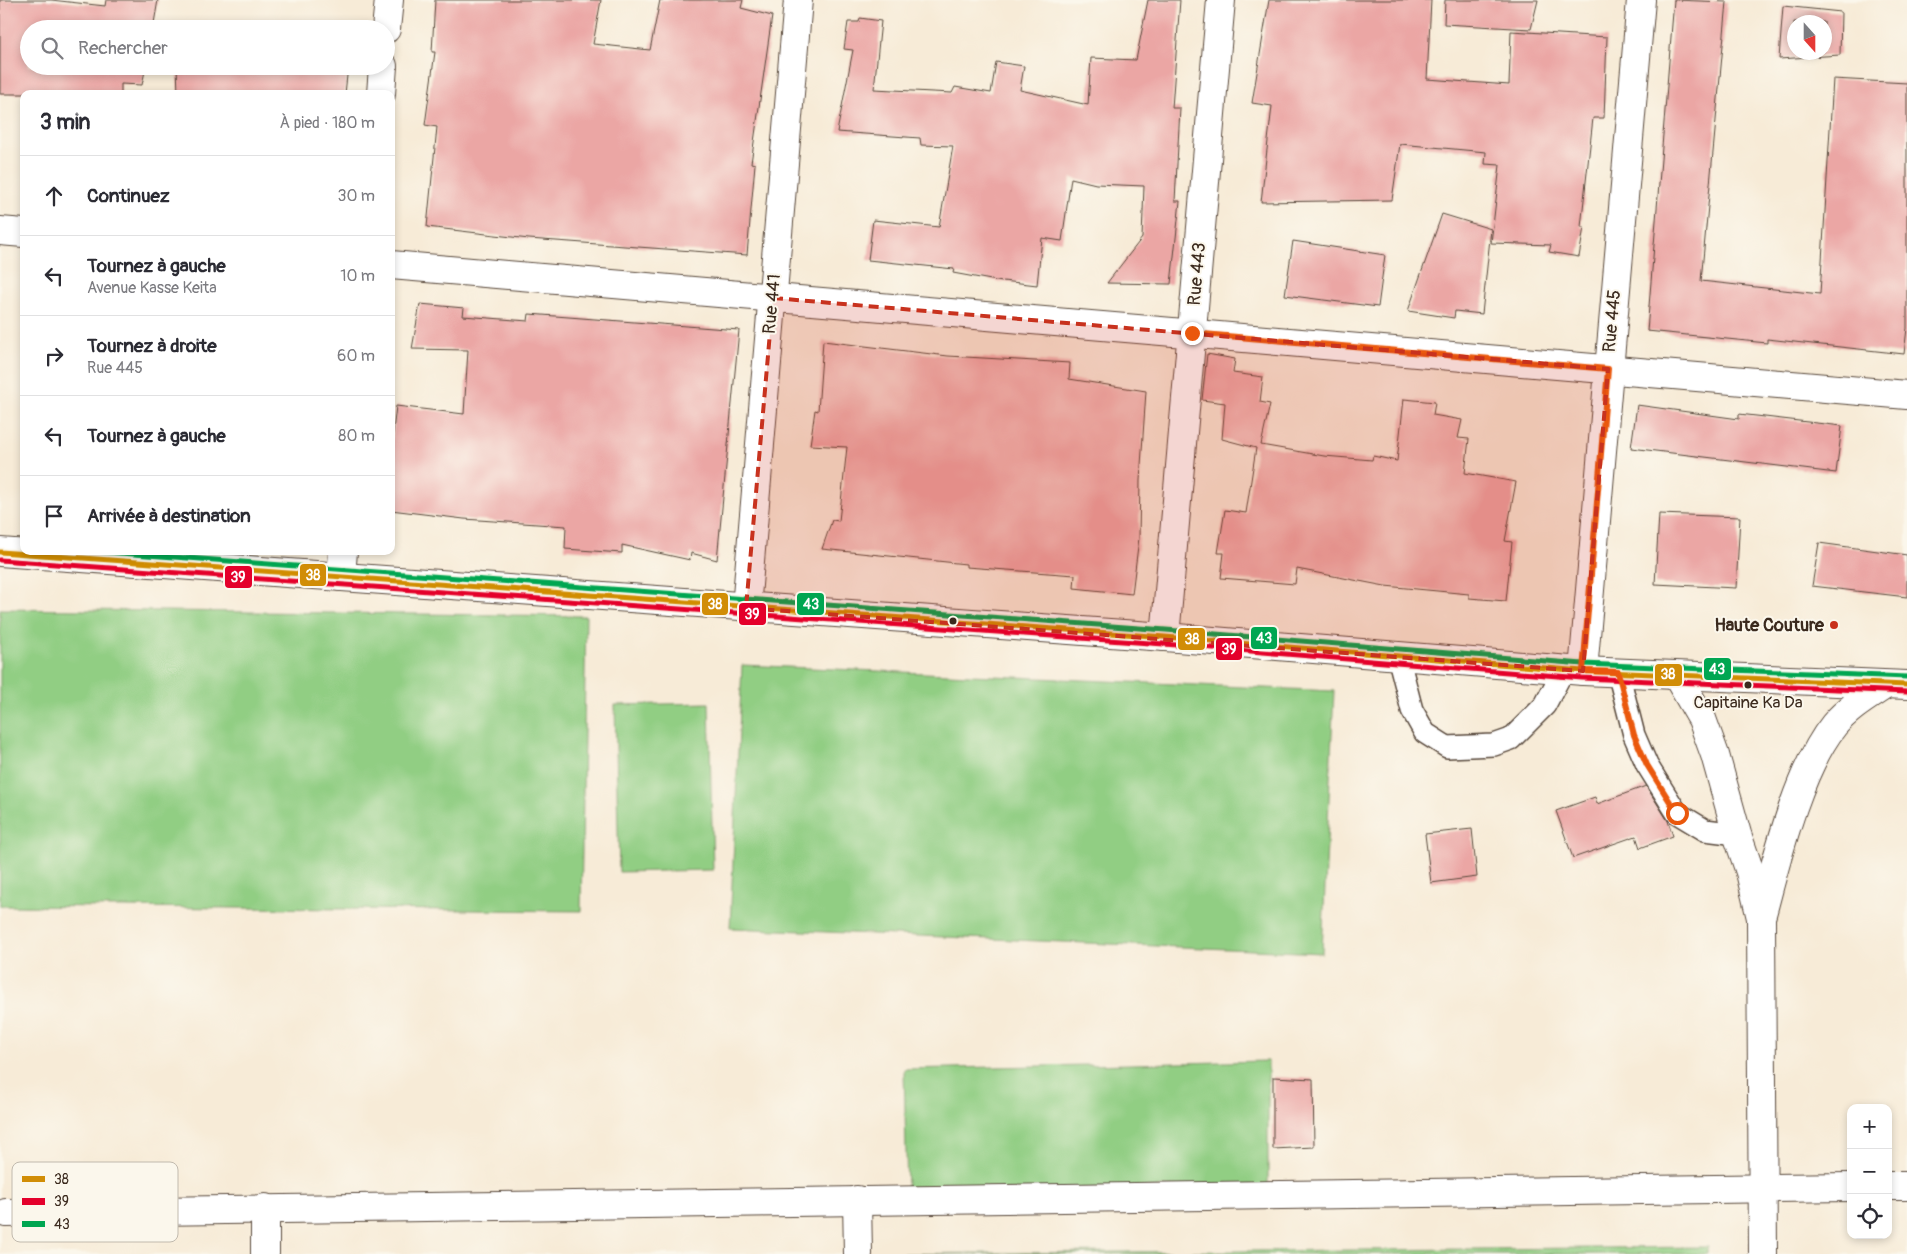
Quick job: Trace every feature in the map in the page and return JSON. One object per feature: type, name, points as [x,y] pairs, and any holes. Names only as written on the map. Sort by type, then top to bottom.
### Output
[{"type":"street","points":[[387,20],[389,0]]},
{"type":"street","name":"Rue 441","points":[[746,608],[798,0]]},
{"type":"street","name":"Rue 443","points":[[1165,637],[1221,0]]},
{"type":"street","name":"Rue 445","points":[[1574,670],[1608,369],[1641,0]]},
{"type":"street","points":[[381,90],[382,75]]},
{"type":"street","points":[[0,231],[20,233]]},
{"type":"street","points":[[395,264],[1907,395]]},
{"type":"street","points":[[0,552],[20,553]]},
{"type":"street","points":[[86,555],[342,564],[746,608],[1165,637],[1574,670],[1896,685]]},
{"type":"street","points":[[1677,676],[1702,719],[1750,872],[1761,918],[1763,1254]]},
{"type":"street","points":[[1761,918],[1777,860],[1817,749],[1835,724],[1853,706],[1896,685]]},
{"type":"street","points":[[1892,1186],[1907,1186]]},
{"type":"street","points":[[178,1210],[1847,1187]]},
{"type":"street","points":[[857,1200],[858,1254]]},
{"type":"street","points":[[265,1208],[265,1254]]},
{"type":"street","points":[[6,1213],[12,1213]]},
{"type":"lane","points":[[1398,656],[1412,710],[1425,733],[1447,747],[1494,745],[1511,739],[1545,705],[1574,670]]},
{"type":"lane","points":[[1618,672],[1634,735],[1647,765],[1677,813],[1705,830],[1737,834]]},
{"type":"highlighted area","points":[[773,298],[1608,369],[1583,671],[746,608]]},
{"type":"green space","points":[[0,609],[586,616],[581,911],[0,906]]},
{"type":"green space","points":[[742,665],[1334,691],[1322,953],[730,928]]},
{"type":"green space","points":[[709,703],[713,870],[619,872],[615,705]]},
{"type":"green space","points":[[1268,1061],[1268,1185],[907,1193],[904,1069]]},
{"type":"green space","points":[[1708,1247],[1708,1254],[881,1254]]},
{"type":"building","points":[[0,0],[51,0],[105,6],[106,0],[158,0],[155,20],[20,20],[20,75],[144,75],[142,85],[121,84],[121,90],[20,90],[20,94],[0,94]]},
{"type":"building","points":[[435,0],[601,0],[593,44],[650,50],[660,0],[743,0],[741,8],[772,16],[751,163],[755,164],[747,255],[529,239],[427,227],[437,127],[425,125],[435,52],[432,52]]},
{"type":"building","points":[[1148,0],[1180,0],[1172,108],[1180,108],[1175,201],[1180,201],[1171,284],[1107,283],[1142,238],[1144,186],[1096,184],[1071,178],[1062,241],[1042,238],[1037,285],[1002,282],[953,273],[954,269],[868,260],[873,220],[939,227],[953,146],[921,145],[920,138],[837,132],[853,50],[844,49],[848,22],[859,22],[860,18],[881,21],[874,89],[952,93],[955,87],[991,93],[996,62],[1024,66],[1020,90],[1088,105],[1091,58],[1136,60]]},
{"type":"building","points":[[1269,0],[1431,0],[1427,79],[1509,85],[1511,31],[1607,37],[1604,118],[1593,118],[1581,227],[1584,227],[1579,257],[1549,252],[1551,245],[1491,243],[1500,165],[1485,164],[1486,152],[1400,144],[1392,200],[1261,202],[1272,106],[1252,103]]},
{"type":"building","points":[[1445,0],[1538,0],[1531,29],[1444,24]]},
{"type":"building","points":[[1674,0],[1727,2],[1701,281],[1820,294],[1833,79],[1907,83],[1907,328],[1904,354],[1767,339],[1767,343],[1647,331]]},
{"type":"building","points":[[1783,6],[1841,12],[1840,55],[1832,56],[1832,15],[1787,15],[1787,58],[1779,59]]},
{"type":"building","points":[[177,75],[347,75],[345,90],[178,90]]},
{"type":"building","points":[[1442,214],[1491,229],[1482,314],[1455,311],[1454,318],[1408,311]]},
{"type":"building","points":[[1293,241],[1385,255],[1378,307],[1285,295]]},
{"type":"building","points":[[420,304],[464,308],[463,316],[528,321],[529,314],[739,330],[717,560],[691,553],[690,560],[622,545],[622,553],[565,549],[566,526],[464,519],[395,510],[396,406],[464,414],[468,350],[412,349]]},
{"type":"building","points":[[823,341],[948,356],[1070,363],[1069,379],[1146,391],[1140,480],[1139,538],[1132,594],[1074,588],[1075,575],[966,567],[966,564],[822,549],[832,520],[839,521],[847,447],[810,445],[815,410],[818,411]]},
{"type":"building","points":[[1207,354],[1235,359],[1233,373],[1263,377],[1260,402],[1270,404],[1261,445],[1324,456],[1372,460],[1373,456],[1397,461],[1404,399],[1435,402],[1433,415],[1462,420],[1458,438],[1469,439],[1465,473],[1516,482],[1505,541],[1512,542],[1506,601],[1469,598],[1469,594],[1385,586],[1297,569],[1295,584],[1221,578],[1224,553],[1218,553],[1225,510],[1246,513],[1256,448],[1222,439],[1225,403],[1202,400]]},
{"type":"building","points":[[1637,405],[1739,419],[1739,414],[1842,426],[1836,473],[1631,448]]},
{"type":"building","points":[[1659,514],[1740,517],[1736,588],[1655,584]]},
{"type":"building","points":[[1819,543],[1907,555],[1907,597],[1812,586]]},
{"type":"building","points":[[1646,786],[1668,821],[1673,836],[1640,848],[1636,836],[1573,858],[1556,811],[1595,797],[1597,804]]},
{"type":"building","points":[[1472,829],[1477,877],[1431,883],[1425,834]]},
{"type":"building","points":[[1273,1077],[1313,1079],[1314,1147],[1273,1149]]},
{"type":"transit line","name":"38","points":[[0,552],[20,553]]},
{"type":"transit line","name":"38","points":[[41,555],[1165,637],[1583,671],[1907,685]]},
{"type":"transit line","name":"43","points":[[147,555],[1166,630],[1583,664],[1907,677]]},
{"type":"transit line","name":"39","points":[[0,560],[1164,644],[1582,678],[1907,692]]},
{"type":"place","name":"Haute Couture","points":[[1834,625]]},
{"type":"place","name":"Capitaine Ka Da","points":[[1748,685]]},
{"type":"route","points":[[1192,333],[1608,369],[1583,671],[1618,672],[1634,735],[1647,765],[1677,813]]}]
